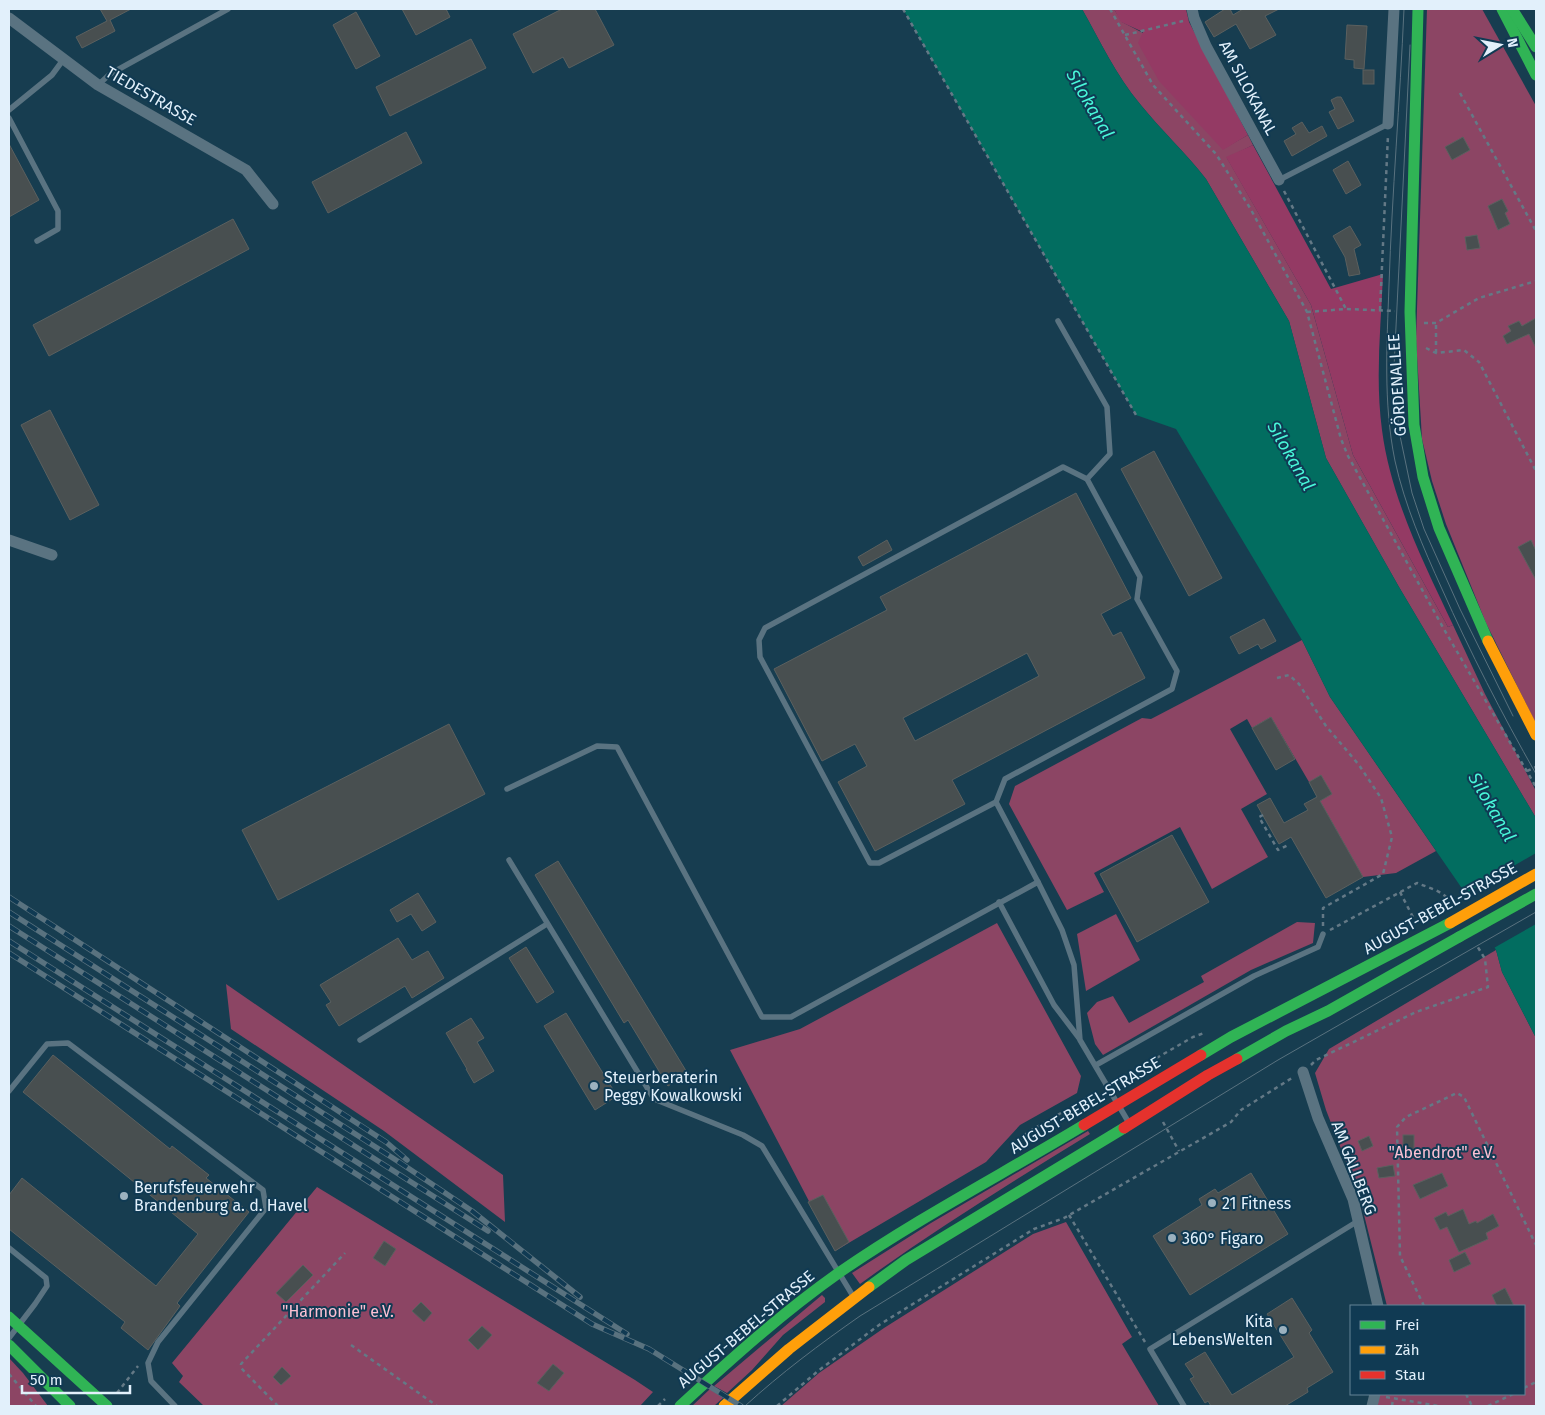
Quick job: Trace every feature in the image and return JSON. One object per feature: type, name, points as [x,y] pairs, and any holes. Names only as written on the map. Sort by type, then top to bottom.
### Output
[{"type":"main road","name":"GÖRDENALLEE","points":[[1418,9],[1410,312],[1414,425],[1423,476],[1440,528],[1480,624],[1536,735]]},
{"type":"main road","points":[[1502,9],[1536,75]]},
{"type":"main road","points":[[1512,9],[1536,47]]},
{"type":"main road","name":"AUGUST-BEBEL-STRASSE","points":[[680,1406],[738,1353],[787,1312],[838,1273],[894,1236],[1034,1155],[1231,1036],[1450,923],[1536,874]]},
{"type":"main road","points":[[724,1406],[789,1349],[906,1260],[1130,1125],[1208,1075],[1286,1031],[1328,1011],[1536,894]]},
{"type":"main road","points":[[9,1317],[107,1406]]},
{"type":"main road","points":[[9,1345],[70,1406]]},
{"type":"street","points":[[1388,124],[1394,9]]},
{"type":"street","name":"AM SILOKANAL","points":[[1193,14],[1206,46],[1279,180]]},
{"type":"street","name":"TIEDESTRASSE","points":[[9,18],[98,86],[246,170],[273,204]]},
{"type":"street","points":[[9,540],[52,555]]},
{"type":"street","name":"AM GALLBERG","points":[[1303,1072],[1318,1118],[1353,1199],[1378,1305]]},
{"type":"lane","points":[[98,86],[110,74],[228,9]]},
{"type":"lane","points":[[9,110],[52,75],[63,60]]},
{"type":"lane","points":[[9,118],[58,211],[58,230],[37,241]]},
{"type":"lane","points":[[1279,180],[1388,124]]},
{"type":"lane","points":[[1058,321],[1107,407],[1110,454],[1087,479]]},
{"type":"lane","points":[[1063,467],[1087,479],[1140,577],[1138,598],[1177,671],[1172,689],[1005,779],[996,802],[879,863],[870,863],[760,657],[759,640],[765,628],[1063,467]]},
{"type":"lane","points":[[507,789],[596,746],[617,747],[762,1017],[791,1017],[1038,882]]},
{"type":"lane","points":[[996,802],[1062,930],[1074,965],[1080,1040]]},
{"type":"lane","points":[[509,860],[654,1099],[743,1135],[762,1146],[854,1298]]},
{"type":"lane","points":[[999,902],[1054,1005],[1096,1065],[1130,1125]]},
{"type":"lane","points":[[360,1040],[547,924]]},
{"type":"lane","points":[[1096,1065],[1254,976],[1318,947],[1323,934]]},
{"type":"lane","points":[[9,1092],[47,1044],[68,1043],[263,1190],[266,1208],[158,1342],[148,1363],[151,1381],[174,1406]]},
{"type":"lane","points":[[1184,1406],[1150,1349],[1358,1221]]},
{"type":"lane","points":[[9,1248],[46,1278],[47,1286],[9,1338]]},
{"type":"path","points":[[903,9],[1136,415]]},
{"type":"path","points":[[1110,9],[1153,85],[1216,154],[1250,208],[1307,312],[1341,439],[1348,456],[1445,631],[1536,787]]},
{"type":"path","points":[[1125,35],[1193,14]]},
{"type":"path","points":[[1460,93],[1536,231]]},
{"type":"path","points":[[1380,310],[1388,124]]},
{"type":"path","points":[[1279,180],[1346,309]]},
{"type":"path","points":[[1307,312],[1346,309],[1410,312],[1423,323],[1436,323],[1479,298],[1536,281]]},
{"type":"path","points":[[1436,323],[1436,353]]},
{"type":"path","points":[[1442,352],[1464,350],[1479,362],[1536,471]]},
{"type":"path","points":[[1277,678],[1289,675],[1299,684],[1326,726],[1359,765],[1381,798],[1392,837],[1383,874],[1323,908],[1323,934],[1417,884],[1442,893],[1448,898]]},
{"type":"path","points":[[1527,771],[1536,767]]},
{"type":"path","points":[[1263,815],[1260,817],[1278,850],[1288,845]]},
{"type":"path","points":[[1400,892],[1418,927]]},
{"type":"path","points":[[777,1406],[818,1371],[879,1325],[1034,1229],[1069,1215],[1230,1122],[1241,1110],[1303,1072],[1316,1060],[1416,1012],[1488,987],[1485,959]]},
{"type":"path","points":[[1424,1305],[1400,1256],[1397,1127],[1406,1117],[1457,1093],[1464,1097],[1536,1245]]},
{"type":"path","points":[[1069,1215],[1150,1349]]},
{"type":"path","points":[[278,1406],[241,1368],[241,1364],[345,1253]]},
{"type":"path","points":[[351,1345],[437,1406]]},
{"type":"path","points":[[114,1396],[142,1362]]},
{"type":"path","points":[[9,1374],[36,1406]]},
{"type":"path","points":[[1488,1406],[1511,1395]]},
{"type":"path","points":[[1374,1398],[1439,1406]]},
{"type":"path","points":[[1392,1406],[1393,1399]]},
{"type":"green space","points":[[1082,9],[1114,9],[1122,22],[1143,33],[1223,149],[1248,135],[1253,145],[1227,158],[1311,305],[1353,455],[1448,627],[1453,625],[1485,694],[1536,791],[1536,818],[1399,587],[1326,458],[1289,321],[1206,179],[1131,93]]},
{"type":"green space","points":[[1427,9],[1482,9],[1536,106],[1536,724],[1486,623],[1446,524],[1432,481],[1422,439],[1416,339]]},
{"type":"green space","points":[[1302,640],[1330,697],[1436,851],[1396,873],[1363,877],[1320,801],[1331,794],[1321,776],[1309,782],[1271,717],[1252,728],[1247,719],[1230,729],[1267,794],[1241,809],[1268,857],[1212,889],[1180,827],[1094,873],[1104,892],[1067,910],[1009,804],[1015,786],[1142,718],[1151,719]]},
{"type":"green space","points":[[1116,914],[1140,960],[1086,991],[1077,934]]},
{"type":"green space","points":[[1297,922],[1315,923],[1313,943],[1251,970],[1103,1055],[1095,1044],[1087,1013],[1097,1002],[1113,996],[1129,1023],[1204,982],[1201,976]]},
{"type":"green space","points":[[997,923],[1081,1076],[1077,1093],[1020,1125],[986,1162],[835,1251],[730,1050],[800,1029]]},
{"type":"green space","name":"\"Abendrot\" e.V.","points":[[1496,950],[1502,972],[1536,1038],[1536,1406],[1377,1406],[1379,1395],[1525,1395],[1525,1305],[1387,1305],[1359,1195],[1326,1110],[1315,1073],[1329,1049]]},
{"type":"green space","points":[[226,984],[503,1175],[505,1222],[384,1131],[231,1029]]},
{"type":"green space","points":[[1088,1131],[1090,1134],[945,1225],[860,1284],[852,1273],[931,1223]]},
{"type":"green space","name":"\"Harmonie\" e.V.","points":[[317,1187],[653,1392],[640,1406],[204,1406],[179,1382],[183,1376],[172,1363]]},
{"type":"green space","points":[[1066,1222],[1132,1337],[1122,1344],[1159,1406],[781,1406],[819,1373],[884,1328],[1033,1234]]},
{"type":"green space","points":[[822,1295],[825,1298],[825,1302],[783,1335],[752,1370],[727,1393],[714,1386]]},
{"type":"green space","points":[[9,1358],[23,1373],[48,1406],[9,1406]]},
{"type":"green space","points":[[710,1389],[723,1398],[714,1406],[692,1406]]},
{"type":"shaded area","points":[[1114,9],[1186,9],[1189,22],[1248,135],[1223,150],[1159,81],[1138,43],[1143,32],[1121,22]]},
{"type":"shaded area","points":[[1253,145],[1331,289],[1383,274],[1379,391],[1386,456],[1410,530],[1453,625],[1448,627],[1353,455],[1311,305],[1226,157]]},
{"type":"water","name":"Silokanal","points":[[903,9],[1082,9],[1131,93],[1206,179],[1289,321],[1326,458],[1399,587],[1536,818],[1536,1038],[1502,972],[1496,950],[1461,887],[1330,697],[1302,640],[1176,429],[1136,415]]},
{"type":"pier","points":[[1536,853],[1536,924],[1492,949],[1463,895]]},
{"type":"building","points":[[100,9],[131,9],[110,20],[115,31],[82,48],[76,37],[107,21]]},
{"type":"building","points":[[402,9],[446,9],[450,17],[416,35]]},
{"type":"building","points":[[562,9],[595,9],[614,45],[569,68],[563,57],[533,73],[513,34]]},
{"type":"building","points":[[1225,9],[1230,9],[1233,15],[1243,9],[1279,9],[1265,16],[1276,35],[1250,49],[1236,24],[1214,37],[1205,22]]},
{"type":"building","points":[[356,12],[380,56],[356,69],[333,25]]},
{"type":"building","points":[[1347,25],[1367,26],[1364,69],[1354,68],[1354,60],[1345,59]]},
{"type":"building","points":[[471,39],[486,68],[390,116],[376,87]]},
{"type":"building","points":[[1363,70],[1374,70],[1374,84],[1363,84]]},
{"type":"building","points":[[1341,97],[1354,121],[1338,129],[1329,112],[1335,109],[1331,100]]},
{"type":"building","points":[[1302,122],[1309,133],[1322,126],[1327,136],[1292,156],[1284,141],[1296,134],[1292,128]]},
{"type":"building","points":[[406,132],[422,163],[328,213],[312,182]]},
{"type":"building","points":[[1463,137],[1470,150],[1452,160],[1445,147]]},
{"type":"building","points":[[9,144],[39,200],[9,217]]},
{"type":"building","points":[[1348,161],[1361,185],[1346,194],[1333,170]]},
{"type":"building","points":[[1502,199],[1508,211],[1505,213],[1510,224],[1498,230],[1488,206]]},
{"type":"building","points":[[233,219],[249,249],[49,356],[33,325]]},
{"type":"building","points":[[1350,226],[1361,245],[1354,249],[1360,274],[1349,276],[1345,257],[1333,236]]},
{"type":"building","points":[[1477,235],[1480,248],[1467,250],[1465,237]]},
{"type":"building","points":[[1536,318],[1536,348],[1529,334],[1507,344],[1503,336],[1511,331],[1508,326],[1519,321],[1522,326]]},
{"type":"building","points":[[50,410],[99,505],[70,520],[21,425]]},
{"type":"building","points":[[1154,451],[1222,578],[1189,596],[1121,469]]},
{"type":"building","points":[[1076,493],[1131,598],[1101,614],[1113,636],[1121,632],[1145,678],[952,780],[965,804],[875,851],[838,782],[867,766],[855,744],[822,761],[774,669],[887,610],[880,597]],"holes":[[[1027,653],[1039,676],[915,741],[903,718]]]},
{"type":"building","points":[[887,540],[892,550],[863,566],[858,557]]},
{"type":"building","points":[[1531,540],[1536,551],[1536,580],[1518,547]]},
{"type":"building","points":[[1264,619],[1276,641],[1261,649],[1258,644],[1239,654],[1230,637]]},
{"type":"building","points":[[1271,717],[1295,759],[1276,770],[1252,728]]},
{"type":"building","points":[[449,724],[485,794],[278,900],[242,830]]},
{"type":"building","points":[[1321,775],[1332,794],[1320,801],[1363,877],[1326,898],[1291,837],[1279,844],[1257,805],[1270,798],[1284,823],[1308,810],[1304,804],[1317,797],[1309,782]]},
{"type":"building","points":[[1172,835],[1209,902],[1137,942],[1100,874]]},
{"type":"building","points":[[558,861],[688,1074],[668,1086],[628,1020],[624,1023],[535,875]]},
{"type":"building","points":[[418,893],[436,922],[422,931],[411,914],[397,922],[390,910]]},
{"type":"building","points":[[398,938],[412,960],[428,951],[444,978],[412,998],[405,986],[339,1026],[326,1005],[331,1002],[320,985]]},
{"type":"building","points":[[526,947],[554,992],[537,1003],[509,958]]},
{"type":"building","points":[[566,1013],[617,1096],[595,1110],[544,1026]]},
{"type":"building","points":[[471,1018],[484,1038],[477,1042],[494,1071],[474,1083],[446,1033]]},
{"type":"building","points":[[53,1055],[170,1149],[172,1146],[209,1175],[206,1178],[249,1212],[177,1303],[180,1306],[148,1350],[121,1328],[125,1322],[9,1229],[9,1195],[22,1178],[156,1286],[198,1234],[23,1092]]},
{"type":"building","points":[[1403,1135],[1414,1135],[1414,1151],[1403,1151]]},
{"type":"building","points":[[1369,1136],[1373,1146],[1362,1151],[1358,1141]]},
{"type":"building","points":[[1393,1165],[1395,1176],[1379,1178],[1377,1168]]},
{"type":"building","points":[[1251,1173],[1288,1234],[1190,1295],[1153,1236],[1202,1205],[1199,1199],[1215,1189],[1218,1193]]},
{"type":"building","points":[[1442,1173],[1448,1186],[1420,1199],[1413,1185]]},
{"type":"building","points":[[823,1195],[849,1242],[835,1251],[808,1202]]},
{"type":"building","points":[[1463,1209],[1469,1224],[1476,1221],[1477,1223],[1493,1214],[1499,1226],[1486,1233],[1488,1239],[1459,1252],[1447,1227],[1440,1230],[1434,1218],[1446,1212],[1448,1216]]},
{"type":"building","points":[[384,1241],[396,1249],[385,1266],[373,1258]]},
{"type":"building","points":[[1465,1252],[1471,1264],[1454,1272],[1449,1260]]},
{"type":"building","points":[[303,1265],[313,1275],[286,1302],[276,1293]]},
{"type":"building","points":[[1505,1288],[1514,1305],[1497,1305],[1492,1295]]},
{"type":"building","points":[[1292,1298],[1312,1330],[1309,1333],[1333,1372],[1307,1388],[1308,1392],[1285,1406],[1211,1406],[1208,1401],[1205,1403],[1190,1379],[1194,1377],[1185,1364],[1205,1352],[1232,1395],[1294,1357],[1267,1314]]},
{"type":"building","points":[[421,1302],[432,1313],[424,1322],[412,1311]]},
{"type":"building","points":[[482,1326],[492,1335],[478,1350],[468,1340]]},
{"type":"building","points":[[553,1364],[564,1373],[549,1391],[537,1383]]},
{"type":"building","points":[[282,1367],[291,1376],[281,1385],[273,1377]]},
{"type":"tram line","points":[[1404,9],[1392,216],[1387,351],[1387,395],[1391,439],[1399,478],[1421,542],[1487,683],[1536,774]]},
{"type":"tram line","points":[[1410,45],[1394,367],[1399,431],[1412,493],[1424,529],[1460,609],[1513,716]]},
{"type":"tram line","points":[[745,1406],[801,1359],[860,1316],[1278,1060],[1536,912]]},
{"type":"railway","points":[[9,897],[386,1142],[407,1160]]},
{"type":"railway","points":[[9,912],[399,1162],[472,1211],[580,1297]]},
{"type":"railway","points":[[9,926],[488,1231]]},
{"type":"railway","points":[[9,941],[627,1334]]},
{"type":"railway","points":[[9,953],[592,1324],[649,1349],[741,1406]]},
{"type":"traffic: fast","points":[[1418,9],[1410,312],[1414,425],[1423,477],[1439,528],[1488,641]]},
{"type":"traffic: fast","points":[[1502,9],[1536,75]]},
{"type":"traffic: fast","points":[[1512,9],[1536,47]]},
{"type":"traffic: fast","points":[[1459,937],[1536,894]]},
{"type":"traffic: fast","points":[[1201,1055],[1231,1037],[1450,923]]},
{"type":"traffic: fast","points":[[1237,1059],[1286,1031],[1328,1011],[1459,937]]},
{"type":"traffic: fast","points":[[680,1406],[738,1353],[840,1272],[930,1215],[1084,1125]]},
{"type":"traffic: fast","points":[[869,1287],[906,1260],[1124,1128]]},
{"type":"traffic: fast","points":[[9,1317],[107,1406]]},
{"type":"traffic: fast","points":[[9,1345],[70,1406]]},
{"type":"traffic: slow","points":[[1488,641],[1536,735]]},
{"type":"traffic: slow","points":[[1450,923],[1536,874]]},
{"type":"traffic: slow","points":[[724,1406],[789,1349],[869,1287]]},
{"type":"traffic: jam","points":[[1084,1125],[1201,1055]]},
{"type":"traffic: jam","points":[[1124,1128],[1237,1059]]},
{"type":"place","name":"Steuerberaterin Peggy Kowalkowski","points":[[594,1086]]},
{"type":"place","name":"Berufsfeuerwehr Brandenburg a. d. Havel","points":[[124,1196]]},
{"type":"place","name":"21 Fitness","points":[[1212,1203]]},
{"type":"place","name":"360° Figaro","points":[[1172,1238]]},
{"type":"place","name":"Kita LebensWelten","points":[[1283,1330]]}]
